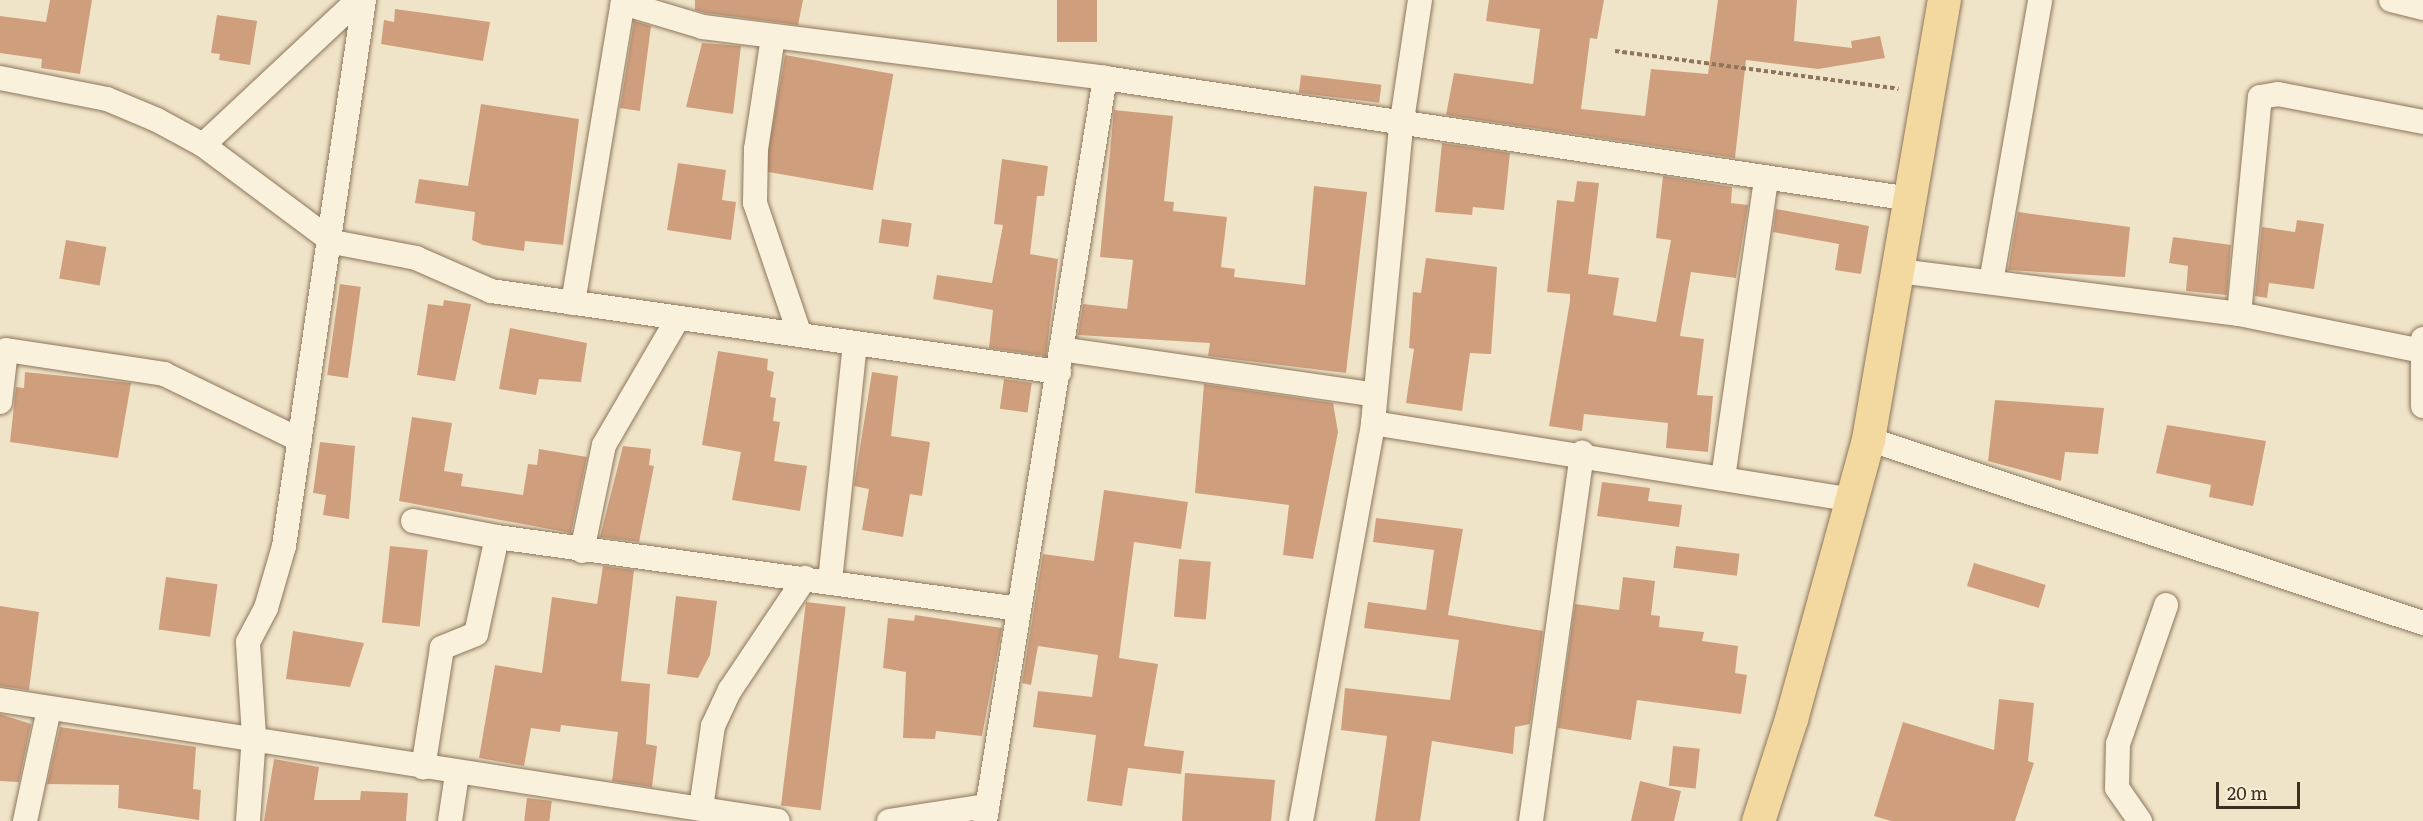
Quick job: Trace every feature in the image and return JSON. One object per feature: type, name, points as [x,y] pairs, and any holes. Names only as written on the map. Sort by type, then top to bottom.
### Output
[{"type":"main road","points":[[1758,821],[1853,500],[1868,439],[1899,271],[1944,0]]},
{"type":"street","points":[[203,145],[358,0]]},
{"type":"street","points":[[248,821],[254,736],[248,642],[266,608],[284,546],[300,440],[317,291],[333,242],[364,0]]},
{"type":"street","points":[[1302,821],[1373,423],[1401,127],[1420,0]]},
{"type":"street","points":[[1991,282],[2040,0]]},
{"type":"street","points":[[2391,0],[2423,8]]},
{"type":"street","points":[[573,303],[623,2],[703,27],[1105,78],[1401,127],[1911,199]]},
{"type":"street","points":[[773,37],[756,149],[755,203],[799,332]]},
{"type":"street","points":[[0,78],[107,99],[203,145],[333,242],[416,258],[491,291],[677,320],[799,332],[855,345],[1060,360],[1375,395]]},
{"type":"street","points":[[889,821],[986,814],[1105,78]]},
{"type":"street","points":[[2239,314],[2260,97],[2278,94],[2423,122]]},
{"type":"street","points":[[1723,478],[1766,178]]},
{"type":"street","points":[[1899,271],[2239,314],[2423,347],[2423,406]]},
{"type":"street","points":[[582,551],[604,445],[677,320]]},
{"type":"street","points":[[830,581],[855,345]]},
{"type":"street","points":[[0,402],[3,350],[164,374],[300,440]]},
{"type":"street","points":[[1373,423],[1582,453],[1853,500]]},
{"type":"street","points":[[1868,439],[2423,623]]},
{"type":"street","points":[[1531,821],[1582,453]]},
{"type":"street","points":[[413,521],[582,551],[830,581],[1019,609]]},
{"type":"street","points":[[423,768],[442,648],[476,634],[497,537]]},
{"type":"street","points":[[701,808],[713,726],[730,690],[805,578]]},
{"type":"street","points":[[2140,821],[2117,788],[2118,744],[2166,606]]},
{"type":"street","points":[[0,700],[49,709],[254,736],[456,774],[778,821]]},
{"type":"street","points":[[25,821],[49,709]]},
{"type":"street","points":[[450,821],[456,774]]},
{"type":"path","points":[[1615,51],[1928,93]]},
{"type":"building","points":[[50,0],[92,0],[80,74],[41,68],[42,59],[0,53],[0,16],[46,22]]},
{"type":"building","points":[[695,0],[803,0],[798,25],[706,13],[695,10]]},
{"type":"building","points":[[1057,0],[1097,0],[1097,42],[1057,42]]},
{"type":"building","points":[[1489,0],[1604,0],[1597,39],[1590,38],[1581,109],[1645,116],[1651,69],[1708,74],[1718,0],[1797,0],[1794,41],[1852,48],[1851,41],[1880,36],[1885,58],[1818,69],[1746,60],[1735,158],[1446,115],[1454,73],[1533,84],[1540,29],[1486,21]]},
{"type":"building","points":[[395,9],[490,22],[483,61],[381,44],[384,20],[394,22]]},
{"type":"building","points":[[217,15],[257,21],[250,65],[219,60],[220,54],[211,53]]},
{"type":"building","points":[[634,21],[651,26],[640,111],[620,108]]},
{"type":"building","points":[[702,43],[741,46],[733,114],[686,107]]},
{"type":"building","points":[[785,55],[893,74],[873,190],[765,171]]},
{"type":"building","points":[[1301,75],[1381,85],[1379,103],[1299,93]]},
{"type":"building","points":[[481,104],[579,119],[563,245],[525,241],[524,251],[483,245],[472,240],[475,212],[415,203],[419,179],[468,186]]},
{"type":"building","points":[[1114,110],[1173,116],[1164,201],[1174,202],[1173,211],[1227,217],[1221,267],[1235,269],[1234,277],[1305,285],[1314,186],[1367,192],[1346,373],[1208,356],[1210,343],[1078,335],[1083,304],[1127,309],[1133,260],[1100,257]]},
{"type":"building","points":[[1442,143],[1510,153],[1504,210],[1473,207],[1472,215],[1435,212]]},
{"type":"building","points":[[1002,159],[1048,166],[1044,196],[1037,196],[1030,254],[1058,259],[1046,356],[989,348],[993,310],[933,299],[937,275],[992,283],[1003,225],[994,224]]},
{"type":"building","points":[[678,163],[726,170],[722,200],[736,202],[731,240],[667,230]]},
{"type":"building","points":[[1663,176],[1732,187],[1731,203],[1748,205],[1736,278],[1691,272],[1680,336],[1704,339],[1697,395],[1713,396],[1708,452],[1666,448],[1668,423],[1584,414],[1582,431],[1549,426],[1570,301],[1570,294],[1547,292],[1557,200],[1574,202],[1577,181],[1599,183],[1588,274],[1619,278],[1613,315],[1656,322],[1671,240],[1656,238]]},
{"type":"building","points":[[1776,209],[1869,226],[1861,274],[1835,270],[1839,244],[1773,232]]},
{"type":"building","points":[[2018,212],[2130,227],[2125,277],[2008,270]]},
{"type":"building","points":[[882,219],[912,223],[908,247],[879,243]]},
{"type":"building","points":[[2297,220],[2324,224],[2314,289],[2269,283],[2267,298],[2255,296],[2262,227],[2295,232]]},
{"type":"building","points":[[2173,237],[2231,245],[2227,295],[2186,291],[2188,266],[2169,263]]},
{"type":"building","points":[[66,240],[106,247],[100,286],[59,278]]},
{"type":"building","points":[[1426,258],[1497,267],[1491,354],[1470,353],[1462,411],[1406,403],[1414,349],[1409,348],[1413,292],[1421,293]]},
{"type":"building","points":[[340,284],[361,287],[348,378],[327,375]]},
{"type":"building","points":[[444,300],[471,304],[455,381],[417,375],[428,304],[443,306]]},
{"type":"building","points":[[510,328],[587,343],[581,382],[539,379],[536,395],[499,389]]},
{"type":"building","points":[[718,351],[768,359],[767,370],[774,372],[770,397],[776,398],[773,421],[780,422],[774,461],[807,466],[800,511],[732,500],[741,452],[702,445]]},
{"type":"building","points":[[25,372],[131,383],[118,458],[10,442],[16,387],[24,388]]},
{"type":"building","points":[[872,372],[898,376],[891,436],[930,442],[922,496],[910,494],[903,537],[862,530],[869,489],[854,486]]},
{"type":"building","points":[[1004,379],[1032,383],[1028,413],[1000,409]]},
{"type":"building","points":[[1204,384],[1333,403],[1338,432],[1313,559],[1283,555],[1289,505],[1195,493]]},
{"type":"building","points":[[1995,400],[2104,408],[2098,454],[2065,452],[2061,481],[1988,461]]},
{"type":"building","points":[[412,417],[452,423],[444,471],[463,474],[461,486],[523,495],[528,464],[537,465],[539,449],[587,457],[571,533],[399,501]]},
{"type":"building","points":[[2167,425],[2266,441],[2253,506],[2209,497],[2211,485],[2156,473]]},
{"type":"building","points":[[320,442],[355,446],[349,519],[323,515],[326,495],[313,493]]},
{"type":"building","points":[[623,446],[651,449],[649,465],[654,466],[639,542],[600,537]]},
{"type":"building","points":[[1602,482],[1650,488],[1648,501],[1682,505],[1679,527],[1597,516]]},
{"type":"building","points":[[1104,490],[1188,502],[1181,549],[1134,542],[1119,658],[1158,664],[1144,746],[1184,751],[1181,774],[1128,768],[1122,806],[1087,801],[1096,735],[1033,727],[1038,691],[1092,697],[1098,655],[1038,646],[1031,685],[1022,683],[1043,554],[1094,561]]},
{"type":"building","points":[[1376,518],[1463,529],[1448,615],[1543,631],[1530,724],[1515,727],[1513,754],[1432,741],[1420,821],[1375,821],[1387,736],[1341,730],[1345,688],[1450,700],[1459,640],[1364,628],[1368,602],[1426,610],[1434,550],[1373,542]]},
{"type":"building","points":[[390,546],[428,550],[420,627],[382,623]]},
{"type":"building","points":[[1676,546],[1740,554],[1737,576],[1673,568]]},
{"type":"building","points":[[1179,559],[1211,562],[1206,620],[1174,617]]},
{"type":"building","points":[[1974,563],[2046,585],[2039,608],[1967,586]]},
{"type":"building","points":[[603,566],[634,570],[621,681],[650,684],[646,744],[657,746],[652,787],[612,781],[618,732],[561,725],[560,732],[531,728],[524,766],[479,758],[495,665],[542,673],[552,597],[597,604]]},
{"type":"building","points":[[166,577],[217,584],[210,637],[159,629]]},
{"type":"building","points":[[1623,577],[1655,581],[1651,615],[1660,616],[1659,627],[1704,632],[1702,641],[1738,646],[1735,673],[1747,675],[1741,714],[1637,700],[1631,740],[1558,728],[1575,604],[1619,610]]},
{"type":"building","points":[[676,596],[717,601],[710,655],[698,678],[667,674]]},
{"type":"building","points":[[806,602],[846,607],[821,810],[781,805]]},
{"type":"building","points":[[0,606],[39,612],[29,690],[0,686]]},
{"type":"building","points":[[915,615],[1002,628],[982,736],[936,731],[935,739],[903,738],[906,672],[883,668],[888,618],[914,621]]},
{"type":"building","points":[[293,631],[364,643],[350,687],[286,679]]},
{"type":"building","points":[[1999,699],[2034,703],[2028,761],[2034,763],[2015,821],[1891,821],[1874,816],[1903,722],[1994,750]]},
{"type":"building","points":[[0,714],[31,724],[19,782],[0,781]]},
{"type":"building","points":[[60,727],[196,747],[193,789],[201,790],[199,820],[118,808],[119,785],[47,784]]},
{"type":"building","points":[[1673,746],[1700,749],[1696,789],[1669,786]]},
{"type":"building","points":[[274,759],[319,767],[314,800],[360,800],[361,791],[408,793],[406,821],[264,821]]},
{"type":"building","points":[[1185,773],[1275,780],[1271,821],[1182,821]]},
{"type":"building","points":[[1640,781],[1681,791],[1674,821],[1631,821]]},
{"type":"building","points":[[527,798],[552,801],[549,821],[524,821]]}]
